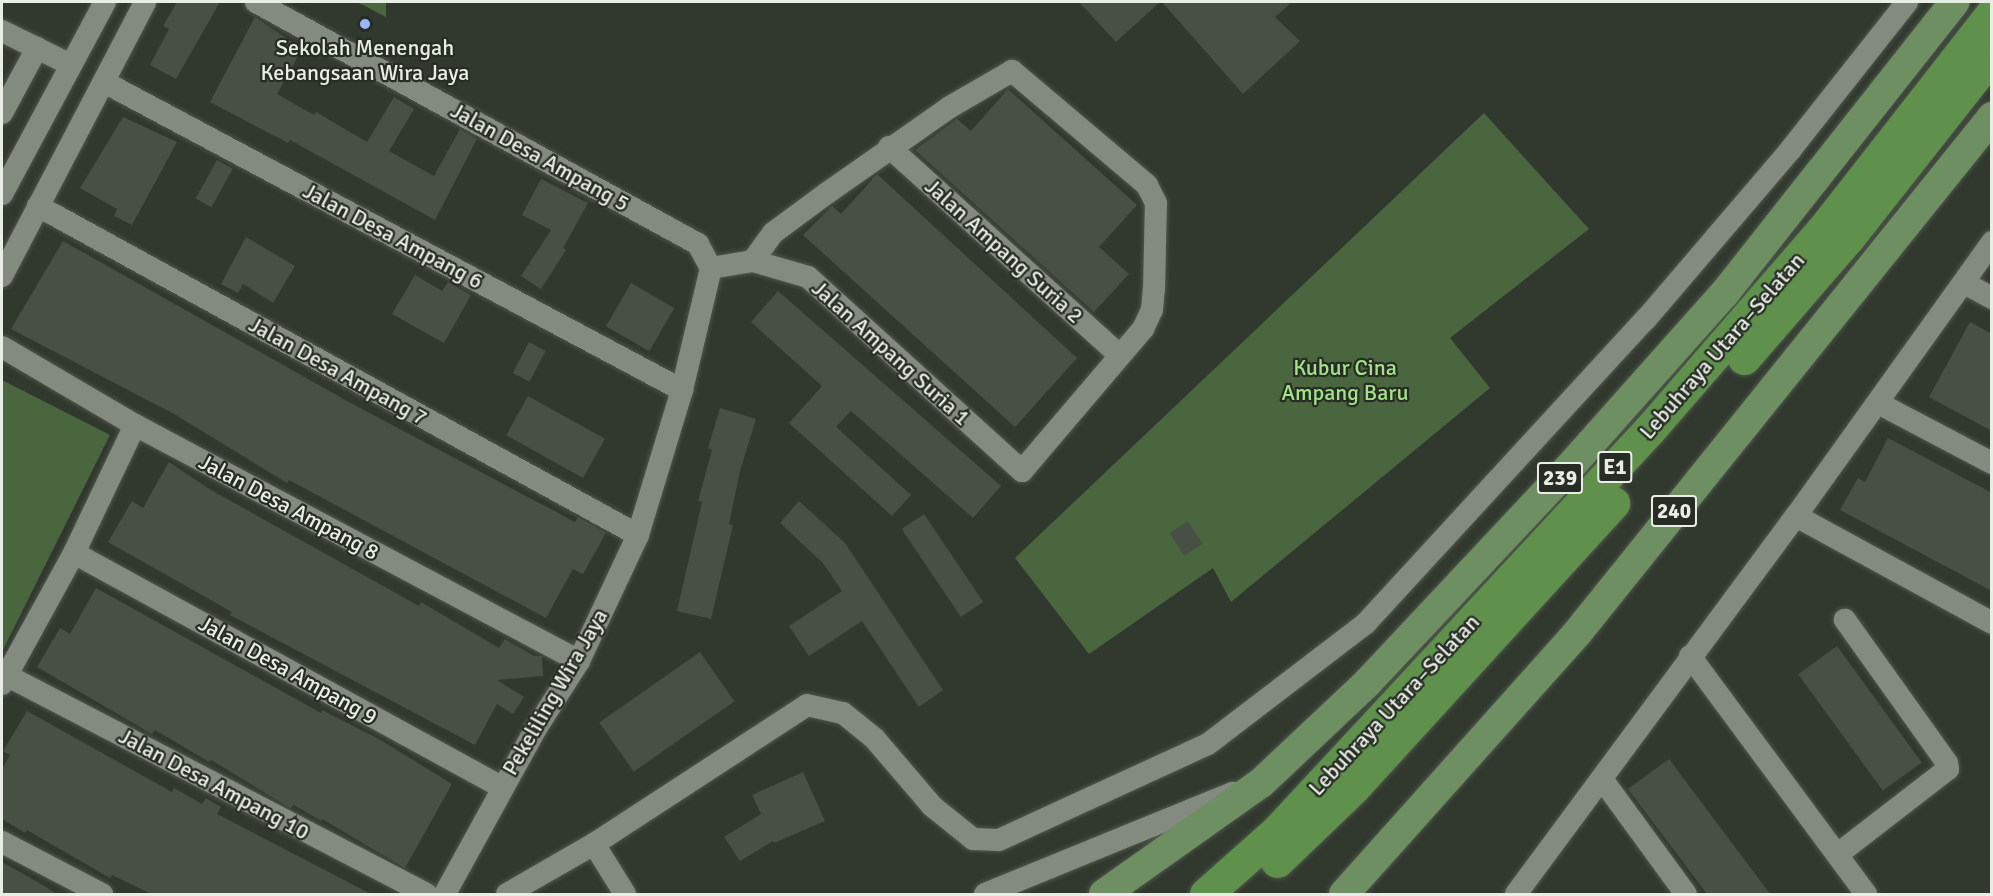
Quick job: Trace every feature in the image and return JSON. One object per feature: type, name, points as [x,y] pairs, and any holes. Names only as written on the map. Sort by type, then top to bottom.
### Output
[{"type":"highway","name":"Lebuhraya Utara–Selatan","points":[[1206,894],[1278,830],[1658,420],[1829,222],[1992,13]]},
{"type":"highway","name":"Lebuhraya Utara–Selatan","points":[[1240,894],[1353,788],[1759,341],[1848,238],[1992,55]]},
{"type":"main road","name":"239","points":[[1104,894],[1261,783],[1367,683],[1688,335],[1802,199],[1956,2]]},
{"type":"main road","name":"240","points":[[1344,894],[1578,632],[1992,117]]},
{"type":"street","points":[[2,194],[105,2]]},
{"type":"street","points":[[2,276],[145,2]]},
{"type":"street","name":"Jalan Desa Ampang 5","points":[[256,2],[698,244],[711,268]]},
{"type":"street","points":[[507,894],[594,844],[807,705],[843,713],[874,738],[932,806],[973,839],[999,840],[1208,744],[1366,623],[1646,319],[1791,149],[1908,2]]},
{"type":"street","points":[[2,31],[71,65]]},
{"type":"street","points":[[90,31],[123,48]]},
{"type":"street","points":[[2,113],[37,48]]},
{"type":"street","points":[[753,261],[773,232],[889,147],[1012,71],[1147,185],[1156,203],[1152,310],[1143,329],[1118,354]]},
{"type":"street","name":"Jalan Desa Ampang 6","points":[[104,82],[682,390]]},
{"type":"street","name":"Jalan Ampang Suria 2","points":[[889,147],[1118,354]]},
{"type":"street","name":"Jalan Desa Ampang 7","points":[[38,206],[638,535]]},
{"type":"street","points":[[1516,894],[1690,656],[1796,516],[1992,242]]},
{"type":"street","name":"Jalan Ampang Suria 1","points":[[711,268],[753,261],[808,277],[1022,471],[1118,354]]},
{"type":"street","name":"Pekeliling Wira Jaya","points":[[445,894],[502,787],[579,661],[638,535],[682,390],[711,268]]},
{"type":"street","points":[[1964,283],[1992,298]]},
{"type":"street","name":"Jalan Desa Ampang 8","points":[[2,347],[135,425],[579,661]]},
{"type":"street","points":[[1878,403],[1992,463]]},
{"type":"street","points":[[3,678],[74,553],[135,425]]},
{"type":"street","points":[[1796,516],[1992,623]]},
{"type":"street","name":"Jalan Desa Ampang 9","points":[[74,553],[502,787]]},
{"type":"street","points":[[1838,854],[1947,769],[1947,763],[1845,620]]},
{"type":"street","points":[[1690,656],[1866,894]]},
{"type":"street","name":"Jalan Desa Ampang 10","points":[[3,678],[426,894]]},
{"type":"street","points":[[1602,779],[1686,894]]},
{"type":"street","points":[[984,894],[1261,783]]},
{"type":"street","points":[[2,842],[102,894]]},
{"type":"street","points":[[594,844],[625,894]]},
{"type":"green space","points":[[357,2],[386,2],[386,17]]},
{"type":"green space","name":"Kubur Cina Ampang Baru","points":[[1484,113],[1589,229],[1450,338],[1490,388],[1231,602],[1213,568],[1089,654],[1015,558]]},
{"type":"green space","points":[[2,380],[110,435],[2,652]]},
{"type":"building","points":[[177,2],[220,2],[176,79],[150,65],[169,29],[163,26]]},
{"type":"building","points":[[1079,2],[1160,2],[1116,42]]},
{"type":"building","points":[[1162,2],[1292,2],[1275,17],[1300,41],[1243,94]]},
{"type":"building","points":[[255,17],[302,49],[277,94],[314,115],[316,112],[367,142],[394,97],[414,109],[389,151],[434,176],[460,129],[477,139],[435,220],[290,140],[288,143],[210,102]]},
{"type":"building","points":[[1008,89],[1137,205],[1099,247],[1129,274],[1094,312],[915,150],[957,119],[971,131]]},
{"type":"building","points":[[123,117],[177,142],[132,225],[114,216],[117,209],[80,188]]},
{"type":"building","points":[[217,160],[233,169],[211,207],[196,198]]},
{"type":"building","points":[[877,174],[1077,358],[1015,427],[803,235],[832,206],[841,214]]},
{"type":"building","points":[[541,179],[588,203],[563,248],[566,250],[541,289],[521,276],[551,230],[522,215]]},
{"type":"building","points":[[246,237],[295,266],[273,303],[243,284],[238,293],[221,284]]},
{"type":"building","points":[[63,241],[347,401],[575,522],[578,517],[606,533],[583,574],[573,569],[546,618],[289,480],[287,483],[174,414],[11,329]]},
{"type":"building","points":[[415,275],[442,291],[448,282],[471,295],[444,343],[392,314]]},
{"type":"building","points":[[631,283],[674,308],[649,351],[606,326]]},
{"type":"building","points":[[778,291],[1001,486],[973,518],[851,411],[836,427],[911,495],[892,516],[789,423],[822,386],[751,322]]},
{"type":"building","points":[[1970,322],[1992,334],[1992,431],[1929,397]]},
{"type":"building","points":[[529,342],[546,351],[529,382],[513,373]]},
{"type":"building","points":[[528,396],[605,439],[583,478],[506,435]]},
{"type":"building","points":[[720,408],[756,419],[740,471],[729,524],[733,525],[711,619],[677,611],[702,502],[698,501],[712,450],[708,448]]},
{"type":"building","points":[[1888,438],[1992,493],[1992,591],[1840,510],[1858,478],[1865,482]]},
{"type":"building","points":[[169,462],[211,490],[419,606],[421,602],[499,648],[505,639],[534,656],[542,656],[543,676],[497,680],[524,697],[513,714],[497,704],[475,745],[230,615],[232,612],[108,542],[132,501],[143,508]]},
{"type":"building","points":[[799,501],[845,543],[943,690],[919,707],[862,621],[809,656],[789,626],[842,591],[823,563],[780,523]]},
{"type":"building","points":[[924,514],[983,602],[961,617],[902,529]]},
{"type":"building","points":[[1188,521],[1203,544],[1184,556],[1170,533]]},
{"type":"building","points":[[96,588],[321,713],[322,710],[379,739],[452,784],[405,868],[322,819],[321,821],[294,805],[290,808],[211,760],[209,762],[155,730],[152,734],[37,667],[60,628],[70,634]]},
{"type":"building","points":[[1837,646],[1922,762],[1883,791],[1798,674]]},
{"type":"building","points":[[700,652],[734,701],[634,772],[599,723]]},
{"type":"building","points":[[27,711],[172,792],[174,788],[202,804],[206,798],[221,807],[217,814],[371,894],[151,894],[112,875],[110,878],[27,830],[25,833],[2,819],[2,769],[10,755],[3,751]]},
{"type":"building","points":[[1669,759],[1770,894],[1707,894],[1628,789]]},
{"type":"building","points":[[803,772],[825,821],[774,843],[773,841],[740,861],[724,837],[761,814],[752,795]]},
{"type":"building","points":[[2,862],[36,881],[57,894],[2,894]]},
{"type":"place","name":"Sekolah Menengah Kebangsaan Wira Jaya","points":[[365,24]]}]
